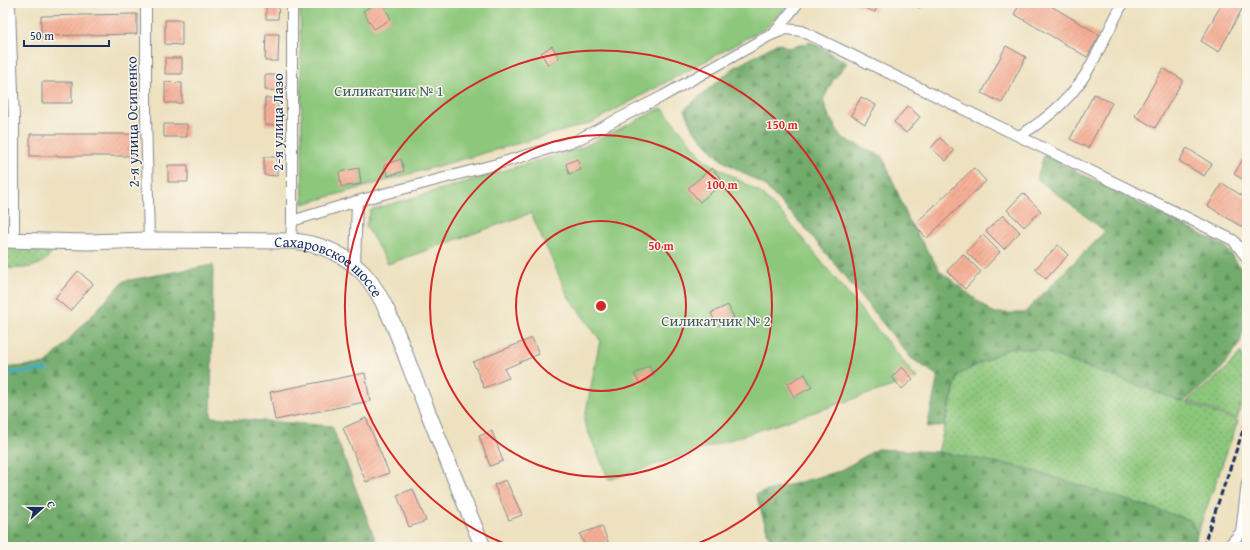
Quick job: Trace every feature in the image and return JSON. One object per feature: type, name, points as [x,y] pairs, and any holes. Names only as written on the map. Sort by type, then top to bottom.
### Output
[{"type":"main road","name":"Сахаровское шоссе","points":[[9,240],[88,242],[149,240],[291,240],[314,244],[342,256],[355,265],[373,286],[383,304],[483,547]]},
{"type":"street","points":[[6,3],[10,8],[12,49],[9,240]]},
{"type":"street","name":"2-я улица Осипенко","points":[[146,3],[146,115],[149,240]]},
{"type":"street","name":"2-я улица Лазо","points":[[291,240],[292,3]]},
{"type":"street","points":[[774,34],[798,3]]},
{"type":"street","points":[[1019,136],[1039,124],[1073,91],[1092,65],[1112,22],[1123,3]]},
{"type":"street","points":[[292,221],[357,201],[497,164],[575,140],[663,96],[774,34],[786,29],[802,31],[1233,240],[1247,258]]},
{"type":"street","points":[[355,265],[357,201]]},
{"type":"street","points":[[1228,547],[1241,532],[1247,483]]},
{"type":"green space","name":"Силикатчик № 1","points":[[300,3],[790,3],[766,28],[591,123],[303,204]]},
{"type":"green space","points":[[811,42],[847,63],[833,80],[823,100],[828,114],[841,137],[883,157],[909,221],[940,271],[993,313],[1024,313],[1105,231],[1037,179],[1044,155],[1226,247],[1246,276],[1247,314],[1240,343],[1220,371],[1183,402],[1037,349],[1009,348],[958,375],[944,425],[927,428],[938,376],[911,358],[806,229],[764,185],[721,160],[692,128],[685,109],[732,69],[778,43],[789,48]]},
{"type":"green space","name":"Силикатчик № 2","points":[[662,108],[705,160],[759,192],[783,215],[917,378],[609,480],[584,422],[600,340],[568,296],[531,213],[388,264],[366,226],[371,210],[581,148]]},
{"type":"green space","points":[[3,246],[48,246],[52,251],[43,262],[37,265],[24,268],[3,268]]},
{"type":"green space","points":[[213,265],[211,417],[332,426],[378,547],[3,547],[3,368],[46,364],[124,281]]},
{"type":"green space","points":[[1009,348],[1037,349],[1238,421],[1197,534],[1190,520],[1021,467],[938,452],[958,375]]},
{"type":"green space","points":[[1241,352],[1244,371],[1244,392],[1237,419],[1187,401],[1223,372]]},
{"type":"green space","points":[[877,449],[938,452],[1021,467],[1190,520],[1197,534],[1194,547],[772,547],[756,494],[840,471]]},
{"type":"building","points":[[266,3],[279,3],[278,19],[266,19]]},
{"type":"building","points":[[376,3],[382,3],[391,19],[374,29],[363,11]]},
{"type":"building","points":[[852,3],[878,3],[875,12]]},
{"type":"building","points":[[914,3],[922,3],[920,8],[913,5]]},
{"type":"building","points":[[1021,3],[1046,3],[1100,35],[1087,57],[1014,14]]},
{"type":"building","points":[[1222,3],[1240,3],[1244,5],[1219,52],[1201,41]]},
{"type":"building","points":[[137,14],[137,34],[41,36],[41,16]]},
{"type":"building","points":[[165,20],[182,20],[182,45],[165,44]]},
{"type":"building","points":[[266,34],[279,34],[278,61],[265,61]]},
{"type":"building","points":[[552,46],[559,58],[548,65],[541,53]]},
{"type":"building","points":[[1006,46],[1026,57],[1002,103],[982,93]]},
{"type":"building","points":[[165,58],[182,58],[182,74],[165,74]]},
{"type":"building","points":[[1163,68],[1183,80],[1155,128],[1135,116]]},
{"type":"building","points":[[265,75],[278,75],[278,91],[265,90]]},
{"type":"building","points":[[42,82],[72,82],[72,103],[42,103]]},
{"type":"building","points":[[165,82],[182,83],[182,103],[165,103]]},
{"type":"building","points":[[1094,94],[1112,103],[1088,148],[1070,139]]},
{"type":"building","points":[[861,97],[876,105],[865,124],[851,115]]},
{"type":"building","points":[[265,98],[278,98],[278,125],[265,125]]},
{"type":"building","points":[[908,106],[920,117],[906,133],[894,122]]},
{"type":"building","points":[[164,124],[187,124],[187,137],[164,137]]},
{"type":"building","points":[[30,134],[134,134],[134,156],[30,156]]},
{"type":"building","points":[[940,138],[954,151],[946,161],[931,148]]},
{"type":"building","points":[[1187,148],[1212,164],[1204,176],[1179,161]]},
{"type":"building","points":[[1247,152],[1247,182],[1234,174]]},
{"type":"building","points":[[264,157],[277,157],[277,176],[264,175]]},
{"type":"building","points":[[401,159],[404,171],[388,176],[384,165]]},
{"type":"building","points":[[577,159],[581,170],[569,174],[566,164]]},
{"type":"building","points":[[168,165],[188,165],[188,182],[168,182]]},
{"type":"building","points":[[359,168],[361,184],[341,187],[339,172]]},
{"type":"building","points":[[712,168],[724,182],[700,202],[688,188]]},
{"type":"building","points":[[974,168],[986,181],[927,238],[914,225]]},
{"type":"building","points":[[1222,183],[1247,199],[1247,230],[1208,206]]},
{"type":"building","points":[[1023,193],[1041,211],[1024,227],[1007,210]]},
{"type":"building","points":[[1003,215],[1020,232],[1004,249],[986,231]]},
{"type":"building","points":[[983,235],[1000,252],[984,269],[966,252]]},
{"type":"building","points":[[1058,245],[1068,255],[1046,279],[1035,269]]},
{"type":"building","points":[[963,254],[981,272],[965,289],[947,271]]},
{"type":"building","points":[[78,271],[93,284],[70,311],[55,298]]},
{"type":"building","points":[[728,305],[734,318],[717,326],[711,313]]},
{"type":"building","points":[[3,317],[6,317],[7,336],[3,337]]},
{"type":"building","points":[[532,338],[539,354],[504,369],[509,378],[484,388],[473,362]]},
{"type":"building","points":[[649,366],[654,375],[640,384],[634,374]]},
{"type":"building","points":[[902,367],[913,379],[902,389],[892,377]]},
{"type":"building","points":[[365,373],[370,401],[275,420],[270,392]]},
{"type":"building","points":[[805,374],[812,387],[794,397],[787,384]]},
{"type":"building","points":[[366,418],[389,473],[366,482],[343,428]]},
{"type":"building","points":[[492,431],[503,461],[490,466],[479,436]]},
{"type":"building","points":[[506,480],[522,515],[509,520],[494,485]]},
{"type":"building","points":[[413,489],[426,521],[409,527],[397,495]]},
{"type":"building","points":[[602,526],[610,547],[585,547],[580,534]]},
{"type":"waterway","points":[[3,374],[46,370]]},
{"type":"railway","points":[[1203,547],[1247,419]]}]
